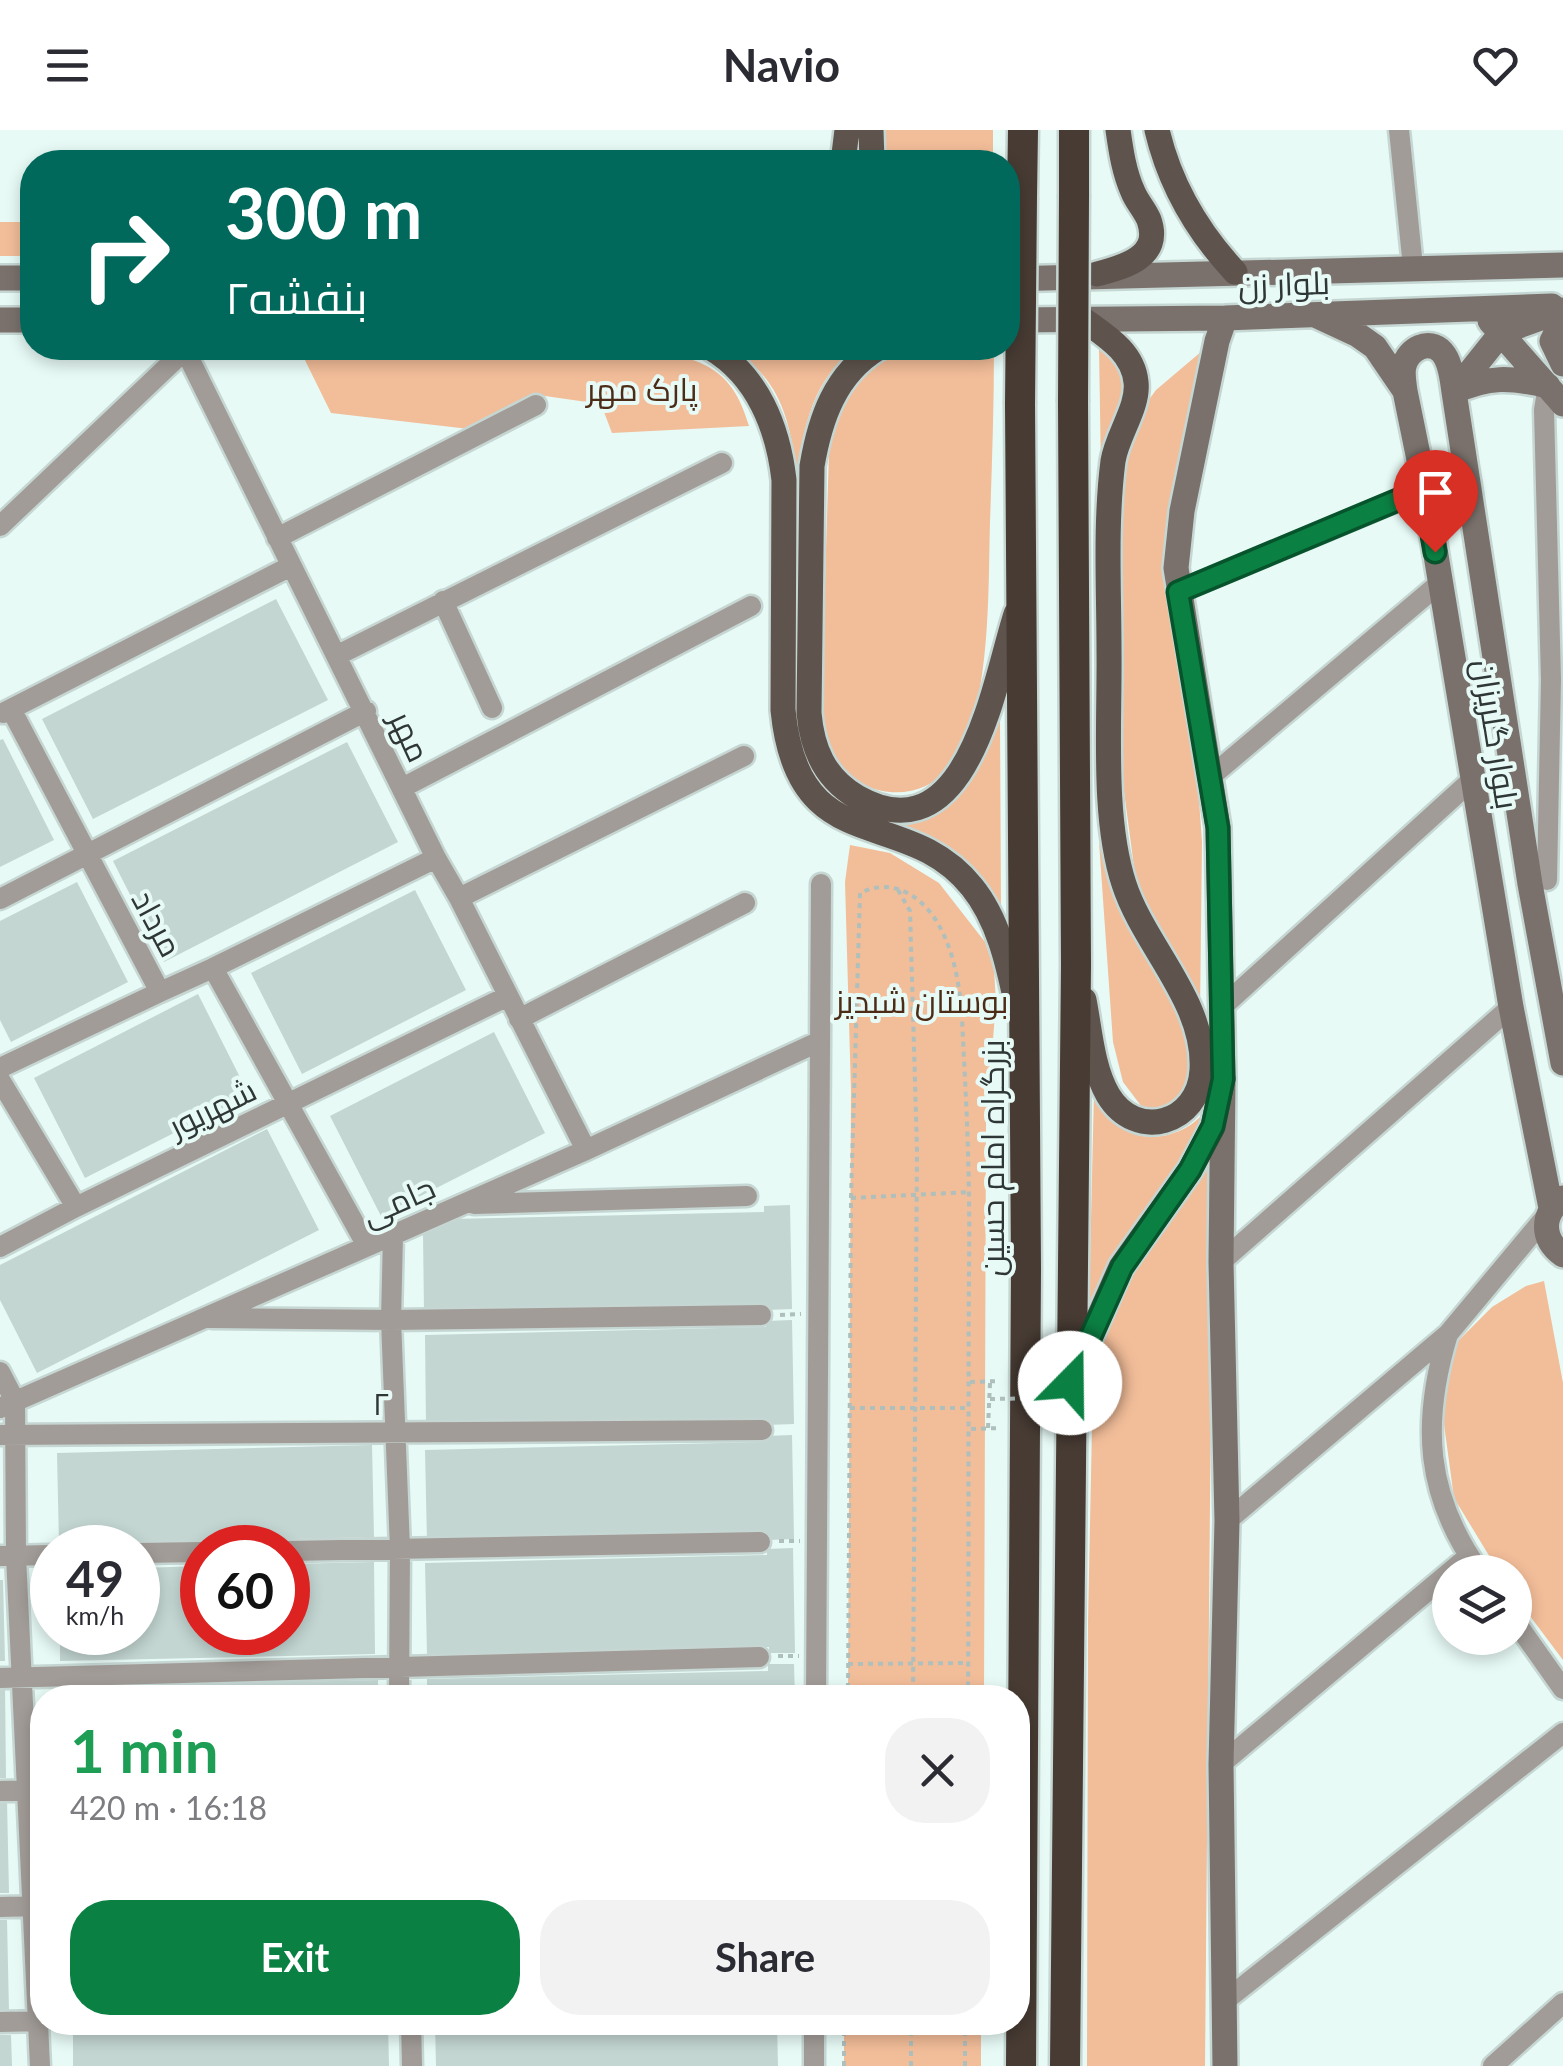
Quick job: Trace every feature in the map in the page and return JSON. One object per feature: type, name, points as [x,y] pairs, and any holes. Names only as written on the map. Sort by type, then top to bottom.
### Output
[{"type":"highway","name":"بزرگراه امام حسین","points":[[1023,130],[1020,404],[1026,1053],[1023,1685]]},
{"type":"highway","points":[[1065,2066],[1076,964],[1074,130]]},
{"type":"highway","name":"بزرگراه امام حسین","points":[[1021,2035],[1021,2066]]},
{"type":"main road","points":[[1097,274],[1129,265],[1144,255],[1151,239],[1149,221],[1122,162],[1118,130]]},
{"type":"main road","points":[[1157,130],[1164,160],[1186,209],[1208,243],[1235,272]]},
{"type":"main road","name":"بلوار زن","points":[[1020,278],[1563,266]]},
{"type":"main road","points":[[1476,308],[1502,332],[1555,395]]},
{"type":"main road","points":[[1454,392],[1502,332],[1563,308]]},
{"type":"main road","name":"بلوار زن","points":[[1020,320],[1563,308]]},
{"type":"main road","name":"بلوار گلریزان","points":[[1315,314],[1375,347],[1405,391]]},
{"type":"main road","points":[[1225,318],[1177,542],[1178,592],[1218,828],[1226,1522],[1220,1764],[1225,2066]]},
{"type":"main road","points":[[1563,319],[1552,342],[1563,364]]},
{"type":"main road","points":[[1076,964],[1097,1069],[1112,1102],[1132,1119],[1152,1123],[1170,1120],[1183,1112],[1201,1081],[1198,1034],[1124,886],[1110,816],[1110,509],[1114,456],[1136,381],[1122,349],[1084,320]]},
{"type":"main road","name":"بلوار گلریزان","points":[[1563,1063],[1547,880],[1454,392],[1445,355],[1425,345],[1409,354],[1404,362],[1405,391],[1511,1008],[1554,1206],[1546,1233],[1563,1255]]},
{"type":"main road","points":[[730,360],[765,405],[780,444],[784,480],[783,710],[787,746],[799,775],[838,817],[930,852],[972,886],[1004,952],[1026,1053]]},
{"type":"main road","points":[[863,360],[850,370],[827,406],[812,466],[809,713],[818,755],[840,785],[871,804],[900,809],[929,801],[953,784],[980,737],[1023,590]]},
{"type":"main road","points":[[1454,392],[1476,381],[1501,377],[1555,395]]},
{"type":"main road","points":[[1070,1383],[1122,1267],[1190,1170],[1213,1126],[1223,1079]]},
{"type":"street","points":[[1399,130],[1413,267]]},
{"type":"street","points":[[0,526],[173,360]]},
{"type":"street","name":"مهر","points":[[189,360],[436,858],[460,898],[586,1150]]},
{"type":"street","points":[[1547,880],[1557,679],[1544,410],[1555,395]]},
{"type":"street","points":[[277,538],[536,406]]},
{"type":"street","points":[[338,655],[722,463]]},
{"type":"street","points":[[1178,592],[1424,489]]},
{"type":"street","points":[[6,712],[291,566]]},
{"type":"street","points":[[1208,778],[1440,583]]},
{"type":"street","points":[[443,600],[492,708]]},
{"type":"street","points":[[402,788],[752,606]]},
{"type":"street","points":[[0,899],[366,711]]},
{"type":"street","name":"مرداد","points":[[6,712],[87,852],[160,992],[213,968],[367,1246]]},
{"type":"street","points":[[460,898],[744,756]]},
{"type":"street","points":[[1221,1008],[1472,780]]},
{"type":"street","points":[[213,968],[436,858]]},
{"type":"street","points":[[816,1685],[821,884]]},
{"type":"street","points":[[519,1018],[746,903]]},
{"type":"street","points":[[0,1068],[160,992]]},
{"type":"street","name":"شهریور","points":[[0,1247],[508,996]]},
{"type":"street","points":[[1221,1262],[1511,1008]]},
{"type":"street","name":"جامی","points":[[8,1405],[586,1150],[818,1042]]},
{"type":"street","points":[[3,1094],[76,1207]]},
{"type":"street","points":[[463,1204],[746,1196]]},
{"type":"street","points":[[1226,1522],[1448,1334],[1554,1206]]},
{"type":"street","points":[[392,1235],[391,1320],[400,1548],[399,1685]]},
{"type":"street","points":[[204,1318],[391,1320],[761,1315]]},
{"type":"street","points":[[1448,1334],[1435,1377],[1430,1453],[1440,1496],[1470,1555]]},
{"type":"street","points":[[0,1372],[8,1405],[8,1556],[30,1742]]},
{"type":"street","name":"۲","points":[[8,1435],[762,1430]]},
{"type":"street","points":[[310,1550],[760,1542]]},
{"type":"street","points":[[1220,1764],[1432,1597]]},
{"type":"street","points":[[1532,1646],[1563,1689]]},
{"type":"street","points":[[0,1678],[759,1657]]},
{"type":"street","points":[[1226,2000],[1563,1733]]},
{"type":"street","points":[[0,1791],[30,1790]]},
{"type":"street","points":[[0,1907],[30,1906]]},
{"type":"street","points":[[1492,2066],[1563,2003]]},
{"type":"street","points":[[0,2022],[30,2021]]},
{"type":"street","points":[[40,2035],[40,2066]]},
{"type":"street","points":[[411,2035],[412,2066]]},
{"type":"street","points":[[814,2035],[814,2066]]},
{"type":"path","points":[[848,1685],[851,1198],[860,893],[876,886],[895,886],[915,897],[935,916],[948,942],[960,995],[969,1192],[968,1685]]},
{"type":"path","points":[[895,886],[910,910],[916,1193],[913,1685]]},
{"type":"path","points":[[851,1198],[969,1192]]},
{"type":"path","points":[[761,1315],[817,1314]]},
{"type":"path","points":[[969,1382],[990,1382],[988,1428],[970,1430]]},
{"type":"path","points":[[990,1399],[1099,1397],[1096,1432]]},
{"type":"path","points":[[850,1408],[969,1408]]},
{"type":"path","points":[[760,1542],[816,1540]]},
{"type":"path","points":[[759,1657],[816,1656]]},
{"type":"path","points":[[848,1664],[968,1663]]},
{"type":"path","points":[[844,2035],[844,2066]]},
{"type":"path","points":[[910,2066],[911,2035]]},
{"type":"path","points":[[965,2035],[965,2066]]},
{"type":"green space","points":[[883,130],[993,130],[993,150],[883,150]]},
{"type":"green space","points":[[0,222],[20,222],[20,256],[0,256]]},
{"type":"green space","points":[[1099,349],[1111,351],[1129,380],[1101,470]]},
{"type":"green space","points":[[1202,351],[1173,485],[1164,552],[1198,786],[1202,842],[1200,1013],[1137,889],[1123,784],[1117,548],[1126,444],[1137,416],[1156,390]]},
{"type":"green space","name":"پارک مهر","points":[[305,360],[692,360],[724,379],[742,406],[749,426],[612,433],[601,404],[538,395],[469,429],[331,413]]},
{"type":"green space","points":[[841,360],[813,404],[798,474],[780,402],[749,361]]},
{"type":"green space","points":[[887,360],[994,360],[988,615],[981,684],[964,745],[950,767],[923,787],[906,792],[873,789],[845,771],[829,747],[821,714],[829,452],[846,401]]},
{"type":"green space","points":[[1000,715],[1001,911],[900,827],[941,809],[967,785],[986,753]]},
{"type":"green space","points":[[1099,842],[1112,886],[1169,992],[1188,1050],[1188,1076],[1177,1097],[1152,1108],[1142,1107],[1123,1082],[1113,1042]]},
{"type":"green space","name":"بوستان شبدیز","points":[[850,845],[890,853],[939,883],[985,942],[994,969],[996,1002],[986,1126],[984,1685],[848,1685],[851,1092],[845,882]]},
{"type":"green space","points":[[1094,1091],[1113,1122],[1140,1136],[1177,1132],[1206,1110],[1210,1118],[1148,1213],[1113,1256],[1089,1305]]},
{"type":"green space","points":[[1213,1162],[1205,2066],[1087,2066],[1093,1378],[1122,1284]]},
{"type":"green space","points":[[1544,1281],[1563,1383],[1563,1660],[1532,1619],[1532,1555],[1489,1555],[1454,1498],[1443,1417],[1445,1373],[1455,1344],[1492,1307],[1526,1286]]},
{"type":"green space","points":[[844,2035],[981,2035],[981,2066],[844,2066]]},
{"type":"building","points":[[276,599],[328,700],[93,819],[42,719]]},
{"type":"building","points":[[3,739],[54,840],[0,867],[0,740]]},
{"type":"building","points":[[347,742],[398,842],[164,962],[113,861]]},
{"type":"building","points":[[77,882],[128,982],[11,1042],[0,1020],[0,921]]},
{"type":"building","points":[[415,890],[466,990],[302,1074],[251,973]]},
{"type":"building","points":[[198,994],[249,1095],[85,1178],[34,1078]]},
{"type":"building","points":[[494,1032],[545,1133],[381,1216],[330,1116]]},
{"type":"building","points":[[267,1129],[319,1230],[37,1373],[0,1300],[0,1265]]},
{"type":"building","points":[[790,1205],[792,1309],[766,1310],[766,1304],[424,1312],[423,1233],[449,1219],[764,1212],[764,1206]]},
{"type":"building","points":[[792,1320],[794,1424],[767,1425],[767,1419],[426,1427],[425,1335],[766,1327],[766,1321]]},
{"type":"building","points":[[792,1435],[794,1539],[768,1540],[768,1534],[427,1542],[425,1450],[766,1442],[766,1436]]},
{"type":"building","points":[[372,1445],[374,1537],[310,1539],[310,1525],[180,1525],[180,1542],[160,1542],[160,1525],[59,1525],[57,1453]]},
{"type":"building","points":[[793,1548],[795,1653],[769,1653],[769,1647],[427,1655],[425,1563],[767,1555],[767,1549]]},
{"type":"building","points":[[374,1562],[375,1654],[60,1661],[60,1655],[160,1655],[160,1567],[180,1567],[180,1655],[310,1655],[310,1563]]},
{"type":"building","points":[[3,1580],[5,1661],[0,1661]]},
{"type":"building","points":[[768,1664],[794,1664],[795,1685],[427,1685],[427,1679],[768,1671]]},
{"type":"building","points":[[378,1680],[378,1685],[153,1685]]},
{"type":"building","points":[[0,1687],[5,1687],[6,1778],[0,1778]]},
{"type":"building","points":[[0,1801],[7,1801],[9,1893],[0,1893]]},
{"type":"building","points":[[0,1920],[7,1920],[9,2012],[0,2012]]},
{"type":"building","points":[[0,2035],[11,2035],[12,2066],[0,2066]]},
{"type":"building","points":[[73,2035],[388,2035],[389,2066],[73,2066]]},
{"type":"building","points":[[435,2035],[777,2035],[778,2066],[436,2066]]},
{"type":"route","points":[[1070,1383],[1122,1267],[1190,1170],[1213,1126],[1223,1079],[1218,828],[1178,592],[1424,489],[1435,552]]}]
